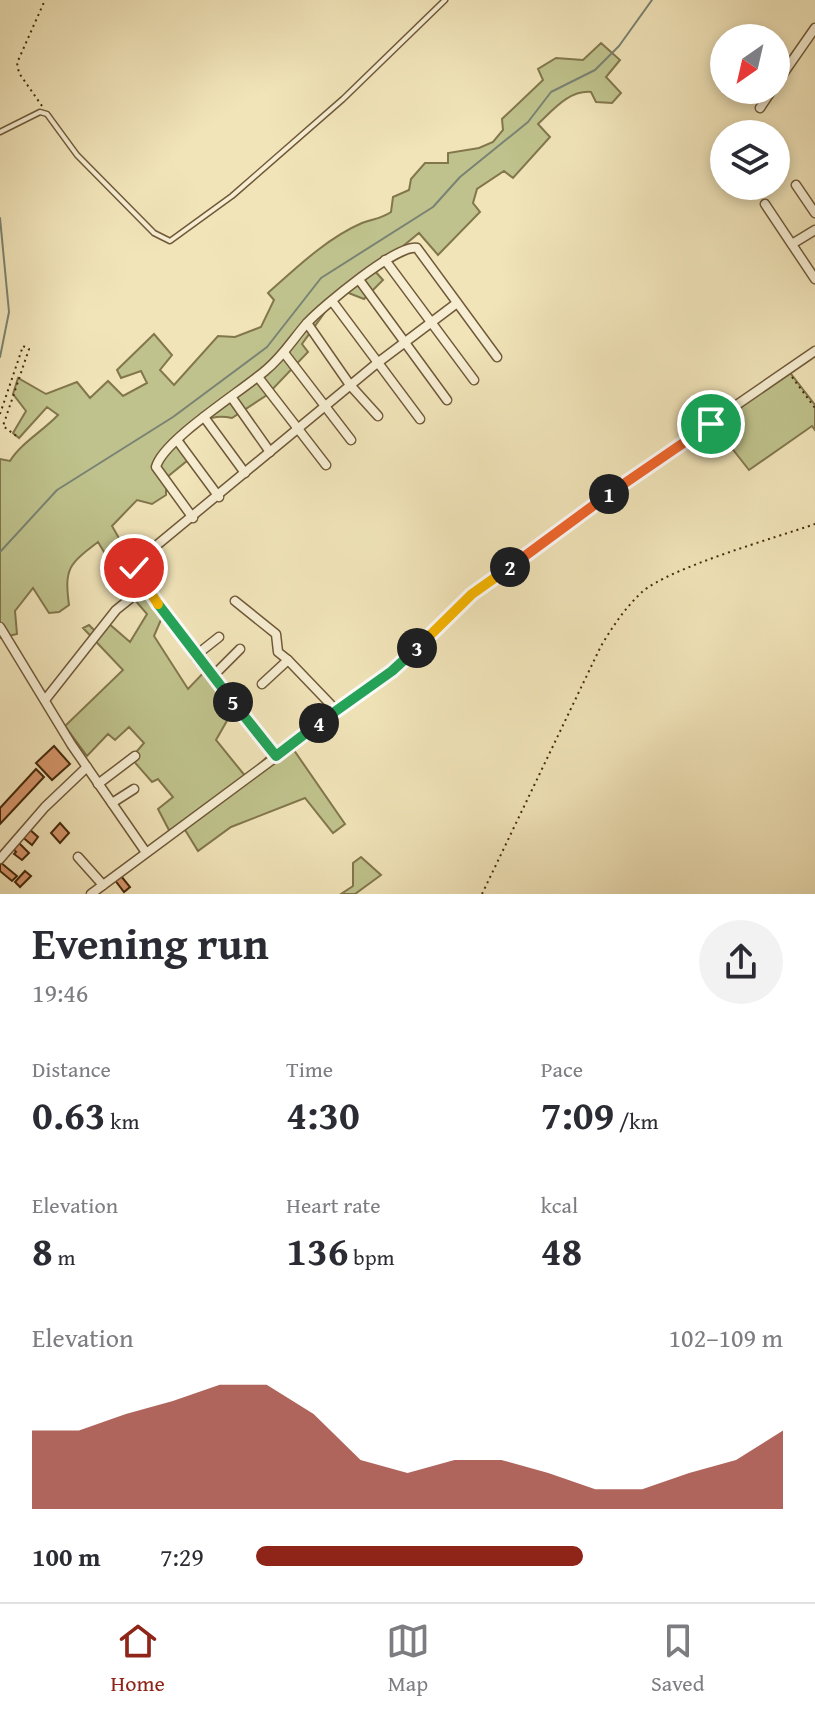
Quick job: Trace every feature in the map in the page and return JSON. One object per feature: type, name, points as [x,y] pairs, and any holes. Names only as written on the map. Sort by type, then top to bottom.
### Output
[{"type":"street","points":[[790,64],[815,28]]},
{"type":"street","points":[[760,108],[763,104]]},
{"type":"street","points":[[796,185],[815,213]]},
{"type":"street","points":[[765,204],[815,279]]},
{"type":"street","points":[[792,244],[815,230]]},
{"type":"street","points":[[193,518],[155,465],[177,440],[285,354],[307,323],[385,260],[416,247],[497,357]]},
{"type":"street","points":[[385,260],[474,380]]},
{"type":"street","points":[[360,281],[447,400]]},
{"type":"street","points":[[332,301],[420,419]]},
{"type":"street","points":[[276,756],[195,656],[146,586],[135,563],[219,497],[376,364],[457,303]]},
{"type":"street","points":[[307,323],[350,385],[378,416]]},
{"type":"street","points":[[93,894],[145,851],[392,671],[472,594],[518,559],[815,351]]},
{"type":"street","points":[[285,354],[351,440]]},
{"type":"street","points":[[258,377],[326,465]]},
{"type":"street","points":[[232,398],[270,452]]},
{"type":"street","points":[[204,417],[245,473]]},
{"type":"street","points":[[177,440],[219,497]]},
{"type":"street","points":[[45,700],[116,610],[146,586]]},
{"type":"street","points":[[235,601],[276,634],[278,652],[336,710]]},
{"type":"street","points":[[0,627],[98,784],[145,851]]},
{"type":"street","points":[[195,656],[219,637]]},
{"type":"street","points":[[213,676],[240,649]]},
{"type":"street","points":[[262,684],[288,660]]},
{"type":"street","points":[[98,784],[135,756]]},
{"type":"street","points":[[0,859],[45,807],[87,767]]},
{"type":"street","points":[[112,803],[134,789]]},
{"type":"street","points":[[78,857],[103,885]]},
{"type":"lane","points":[[0,132],[40,112],[47,114],[77,155],[154,233],[170,241],[232,196],[343,99],[445,0]]},
{"type":"path","points":[[45,0],[17,63],[19,73],[47,114]]},
{"type":"path","points":[[0,414],[23,346],[29,349],[3,426],[19,438]]},
{"type":"path","points":[[787,372],[815,408]]},
{"type":"path","points":[[482,894],[601,646],[619,616],[645,589],[679,573],[815,524]]},
{"type":"green space","points":[[601,43],[620,60],[606,77],[621,93],[612,103],[596,102],[591,92],[583,92],[556,107],[538,124],[550,137],[513,178],[504,171],[477,189],[473,203],[480,212],[438,255],[419,233],[374,270],[383,280],[364,299],[341,290],[302,344],[308,352],[267,395],[232,418],[210,418],[194,428],[183,439],[188,460],[166,478],[166,495],[152,504],[137,500],[112,526],[163,615],[154,636],[188,689],[208,668],[236,705],[216,740],[246,777],[270,754],[289,743],[345,824],[333,833],[305,798],[231,827],[198,851],[182,825],[170,832],[158,809],[173,797],[158,779],[152,782],[131,758],[144,743],[129,727],[115,740],[108,734],[87,756],[65,726],[123,670],[83,628],[89,625],[98,634],[108,623],[130,642],[147,614],[128,592],[98,542],[71,568],[67,583],[69,605],[59,612],[49,613],[33,588],[15,611],[17,634],[0,638],[0,459],[10,461],[20,448],[58,415],[47,407],[19,438],[13,433],[26,411],[13,394],[18,378],[46,394],[77,382],[90,398],[108,381],[123,396],[147,383],[141,371],[121,378],[117,370],[154,334],[172,355],[160,370],[174,385],[218,336],[235,337],[261,327],[274,300],[268,293],[336,237],[391,212],[393,197],[409,190],[411,179],[425,163],[448,163],[448,153],[479,148],[493,142],[503,130],[502,119],[543,80],[538,69],[556,58],[583,60]]},
{"type":"green space","points":[[788,370],[815,405],[815,430],[812,426],[749,470],[709,419]]},
{"type":"green space","points":[[361,857],[381,875],[355,894],[341,894],[353,886],[353,863]]},
{"type":"building","points":[[54,746],[70,764],[52,780],[36,763]]},
{"type":"building","points":[[36,769],[44,777],[0,824],[0,808]]},
{"type":"building","points":[[60,823],[69,833],[60,843],[51,833]]},
{"type":"building","points":[[28,828],[38,837],[32,845],[21,836]]},
{"type":"building","points":[[18,842],[29,853],[22,860],[14,854],[16,852],[12,847]]},
{"type":"building","points":[[0,862],[17,876],[12,881],[0,871]]},
{"type":"building","points":[[25,871],[31,876],[20,887],[15,882]]},
{"type":"building","points":[[121,876],[130,887],[124,892],[114,879]]},
{"type":"waterway","points":[[0,552],[57,490],[173,417],[267,347],[321,278],[433,207],[460,177],[528,122],[551,92],[595,70],[619,46],[652,0]]},
{"type":"waterway","points":[[0,218],[9,312],[0,357]]},
{"type":"route","points":[[134,568],[195,656],[276,756],[392,671],[472,594],[711,424]]}]
